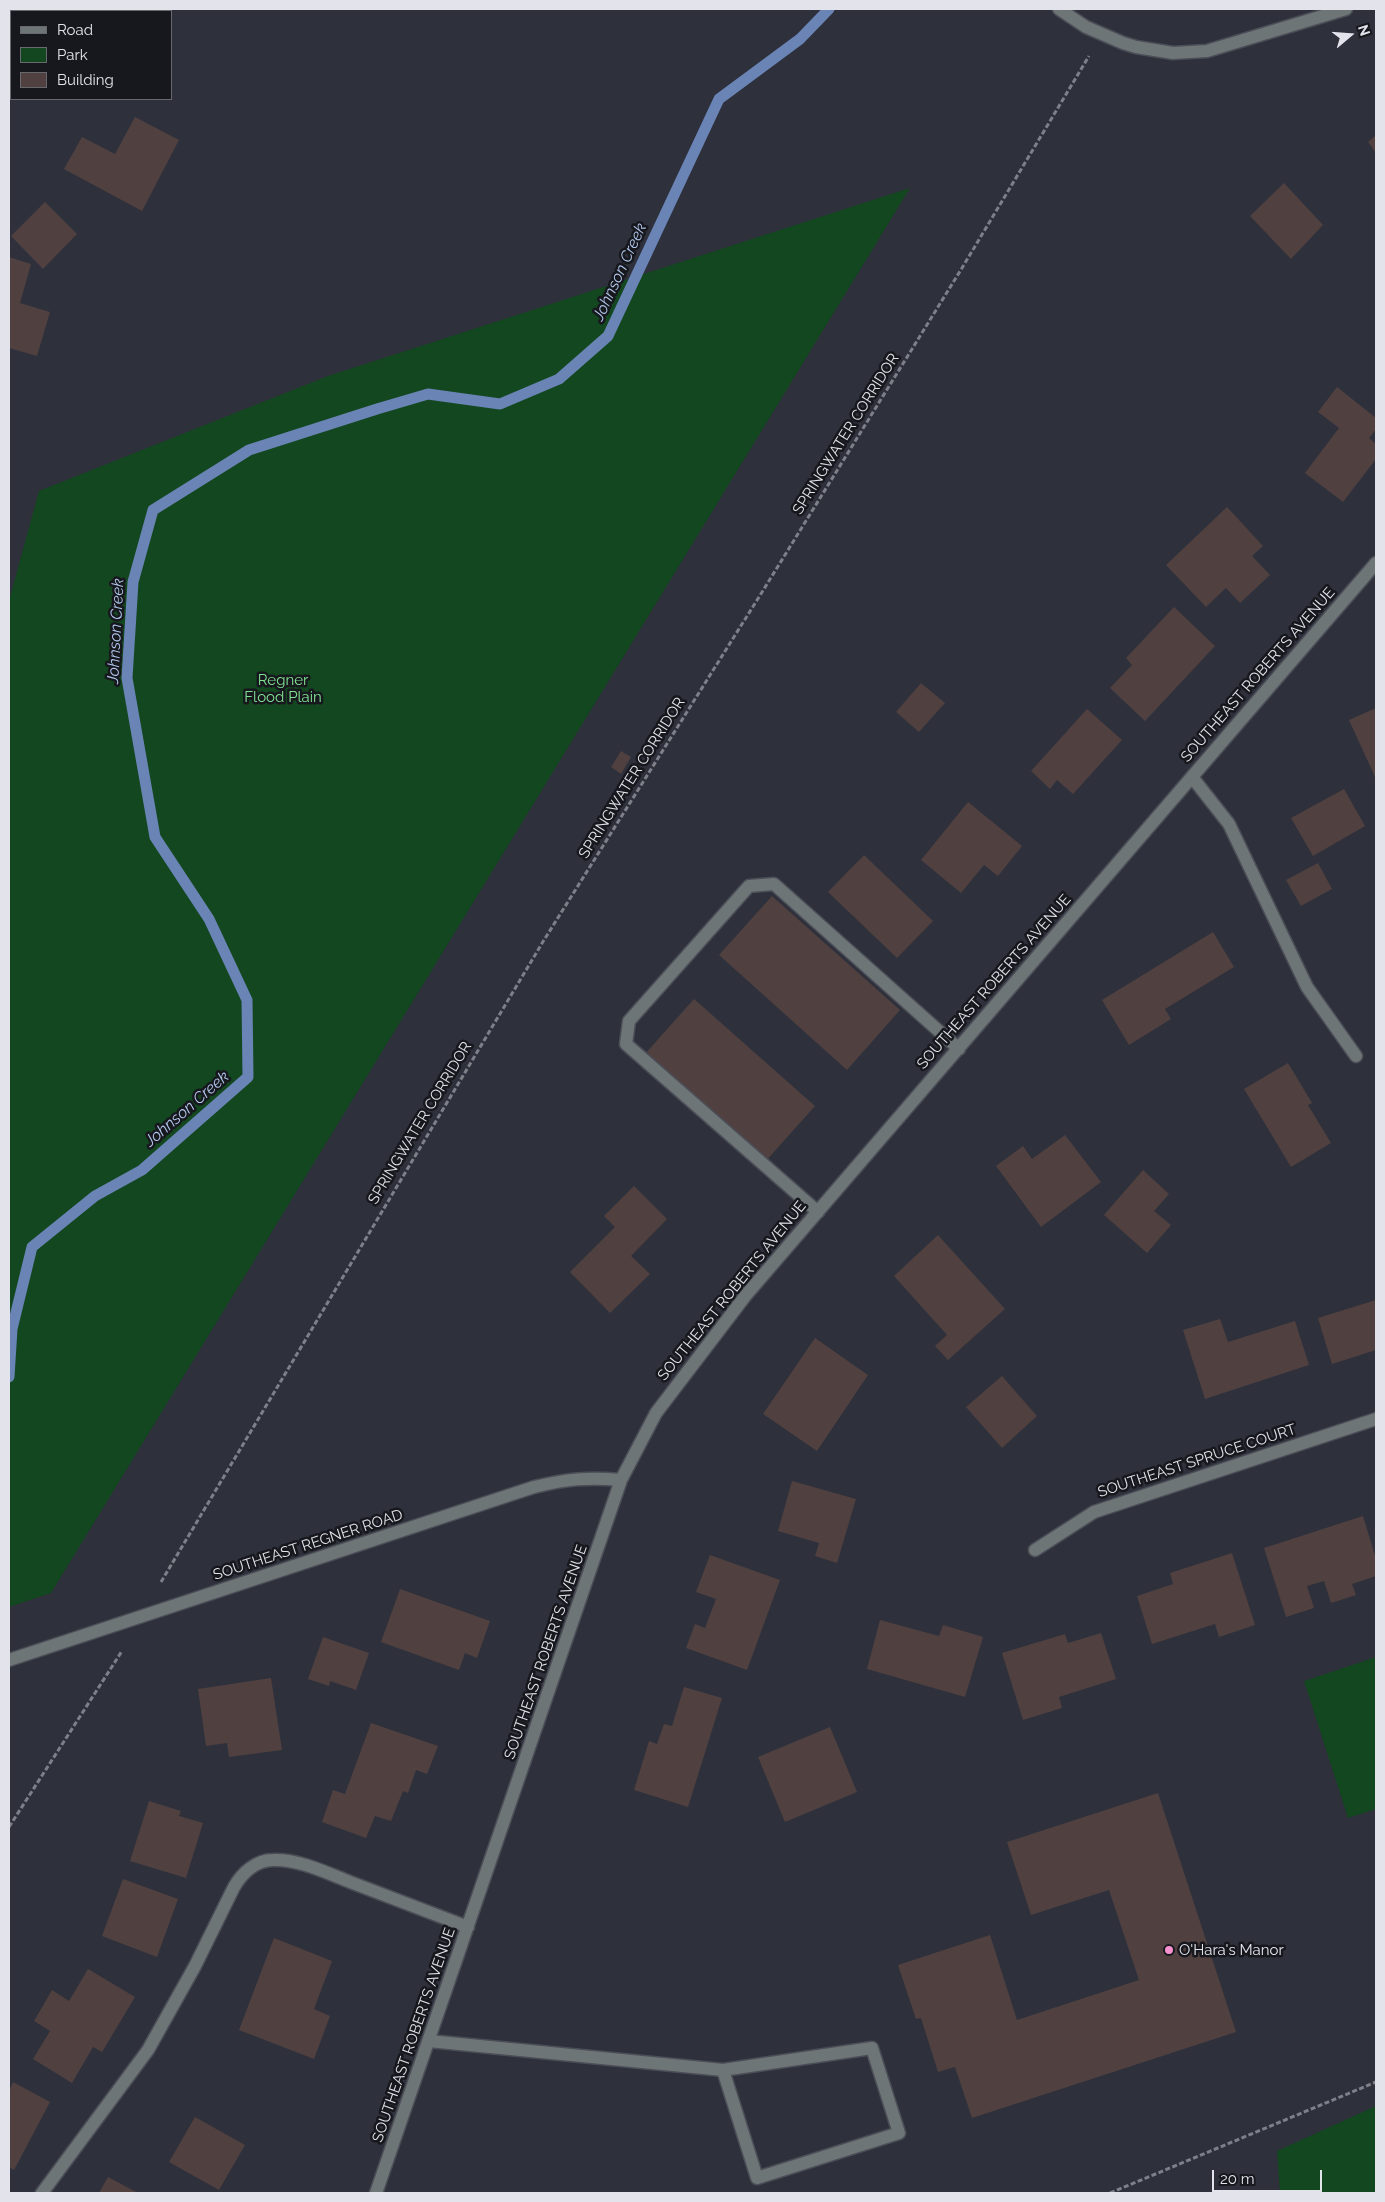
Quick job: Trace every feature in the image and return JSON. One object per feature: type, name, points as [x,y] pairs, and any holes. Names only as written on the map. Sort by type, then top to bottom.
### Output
[{"type":"street","points":[[1059,9],[1086,27],[1136,48],[1174,53],[1207,51],[1346,9]]},
{"type":"street","name":"SOUTHEAST ROBERTS AVENUE","points":[[376,2193],[621,1480],[656,1412],[746,1295],[1376,563]]},
{"type":"street","points":[[1192,777],[1229,824],[1307,986],[1356,1056]]},
{"type":"street","points":[[818,1212],[626,1044],[629,1021],[749,886],[774,884],[959,1048]]},
{"type":"street","name":"SOUTHEAST SPRUCE COURT","points":[[1035,1550],[1094,1512],[1376,1419]]},
{"type":"street","name":"SOUTHEAST REGNER ROAD","points":[[9,1660],[534,1488],[564,1480],[590,1477],[621,1480]]},
{"type":"street","points":[[42,2193],[148,2050],[196,1966],[234,1887],[242,1874],[258,1864],[272,1860],[288,1861],[323,1872],[468,1927]]},
{"type":"street","points":[[429,2041],[723,2070],[872,2048],[899,2133],[757,2178],[723,2070]]},
{"type":"path","name":"SPRINGWATER CORRIDOR","points":[[172,1563],[544,940],[957,276],[1102,34]]},
{"type":"path","points":[[9,1827],[119,1656]]},
{"type":"path","points":[[1110,2193],[1376,2082]]},
{"type":"green space","name":"Regner Flood Plain","points":[[910,188],[51,1593],[9,1607],[9,601],[39,491],[328,376]]},
{"type":"green space","points":[[1376,1657],[1376,1809],[1348,1818],[1304,1681]]},
{"type":"green space","points":[[1376,2106],[1376,2193],[1280,2193],[1277,2151]]},
{"type":"building","points":[[9,9],[73,9],[10,10],[9,13]]},
{"type":"building","points":[[135,117],[179,140],[142,211],[64,169],[82,137],[115,154]]},
{"type":"building","points":[[1376,135],[1376,153],[1368,142]]},
{"type":"building","points":[[1284,183],[1323,225],[1291,259],[1250,216]]},
{"type":"building","points":[[45,202],[77,234],[43,269],[11,236]]},
{"type":"building","points":[[9,257],[31,264],[20,303],[50,312],[37,356],[9,348]]},
{"type":"building","points":[[1337,387],[1376,418],[1376,429],[1369,438],[1376,444],[1376,459],[1343,502],[1305,473],[1339,428],[1318,412]]},
{"type":"building","points":[[1227,507],[1263,546],[1252,556],[1270,575],[1240,603],[1226,588],[1206,607],[1166,565]]},
{"type":"building","points":[[1174,607],[1215,646],[1145,721],[1110,688],[1132,665],[1126,658]]},
{"type":"building","points":[[921,683],[945,703],[919,732],[896,712]]},
{"type":"building","points":[[1376,708],[1376,779],[1349,720]]},
{"type":"building","points":[[1087,709],[1122,740],[1073,794],[1057,780],[1050,789],[1031,771]]},
{"type":"building","points":[[621,751],[631,757],[621,774],[611,767]]},
{"type":"building","points":[[1344,789],[1365,826],[1313,856],[1291,818]]},
{"type":"building","points":[[968,802],[1022,846],[998,876],[984,865],[961,893],[921,860]]},
{"type":"building","points":[[864,855],[933,921],[897,958],[828,892]]},
{"type":"building","points":[[1318,863],[1332,889],[1301,906],[1286,880]]},
{"type":"building","points":[[772,896],[900,1010],[847,1070],[719,955]]},
{"type":"building","points":[[1213,932],[1234,967],[1165,1009],[1171,1019],[1129,1045],[1102,1000]]},
{"type":"building","points":[[694,999],[815,1106],[765,1162],[644,1055]]},
{"type":"building","points":[[1288,1063],[1312,1103],[1308,1105],[1331,1143],[1291,1167],[1244,1089]]},
{"type":"building","points":[[1065,1135],[1101,1182],[1041,1227],[996,1166],[1023,1146],[1032,1159]]},
{"type":"building","points":[[1143,1170],[1169,1194],[1154,1211],[1171,1225],[1147,1253],[1104,1215]]},
{"type":"building","points":[[634,1186],[667,1219],[631,1256],[650,1274],[610,1313],[570,1272],[615,1227],[604,1216]]},
{"type":"building","points":[[938,1235],[1005,1309],[948,1360],[935,1346],[947,1335],[894,1276]]},
{"type":"building","points":[[1376,1300],[1376,1350],[1332,1364],[1318,1318]]},
{"type":"building","points":[[1220,1319],[1228,1342],[1295,1321],[1309,1365],[1205,1399],[1183,1330]]},
{"type":"building","points":[[815,1338],[868,1375],[817,1451],[763,1414]]},
{"type":"building","points":[[1002,1376],[1037,1416],[1002,1448],[966,1407]]},
{"type":"building","points":[[792,1481],[856,1499],[837,1563],[815,1556],[819,1543],[778,1531]]},
{"type":"building","points":[[1363,1516],[1376,1559],[1376,1576],[1352,1584],[1356,1595],[1331,1603],[1324,1581],[1307,1586],[1314,1608],[1286,1617],[1264,1548]]},
{"type":"building","points":[[1232,1553],[1255,1625],[1219,1637],[1215,1624],[1152,1644],[1137,1596],[1173,1584],[1170,1573]]},
{"type":"building","points":[[710,1555],[780,1580],[747,1670],[686,1648],[695,1624],[705,1628],[716,1599],[696,1592]]},
{"type":"building","points":[[400,1589],[490,1621],[477,1658],[465,1653],[459,1670],[381,1642]]},
{"type":"building","points":[[880,1620],[939,1636],[943,1625],[983,1637],[965,1697],[867,1669]]},
{"type":"building","points":[[1101,1633],[1116,1679],[1059,1697],[1062,1708],[1023,1720],[1002,1653],[1065,1634],[1068,1643]]},
{"type":"building","points":[[323,1637],[369,1653],[356,1690],[330,1681],[329,1686],[308,1679]]},
{"type":"building","points":[[271,1678],[282,1750],[229,1757],[227,1743],[206,1746],[198,1689]]},
{"type":"building","points":[[684,1687],[722,1698],[688,1807],[634,1790],[649,1741],[657,1744],[664,1724],[672,1726]]},
{"type":"building","points":[[371,1723],[438,1746],[427,1774],[416,1770],[408,1793],[403,1791],[391,1821],[375,1816],[366,1838],[322,1822],[333,1790],[345,1794]]},
{"type":"building","points":[[830,1727],[857,1792],[785,1822],[758,1757]]},
{"type":"building","name":"O'Hara's Manor","points":[[1158,1793],[1236,2032],[972,2118],[955,2067],[938,2072],[921,2018],[916,2019],[898,1965],[990,1935],[1017,2020],[1139,1980],[1109,1890],[1031,1915],[1007,1842]]},
{"type":"building","points":[[149,1801],[181,1811],[179,1816],[203,1823],[186,1878],[130,1861]]},
{"type":"building","points":[[123,1879],[178,1899],[157,1957],[102,1936]]},
{"type":"building","points":[[274,1938],[332,1961],[314,2009],[330,2016],[314,2059],[239,2030]]},
{"type":"building","points":[[88,1969],[135,1997],[102,2052],[93,2047],[72,2083],[33,2059],[50,2031],[34,2021],[52,1990],[69,2001]]},
{"type":"building","points":[[13,2082],[50,2102],[14,2170],[9,2167],[9,2091]]},
{"type":"building","points":[[195,2117],[245,2145],[219,2190],[169,2162]]},
{"type":"building","points":[[108,2177],[138,2193],[99,2193]]},
{"type":"waterway","name":"Johnson Creek","points":[[9,1377],[12,1329],[32,1247],[95,1196],[142,1170],[248,1077],[247,1000],[209,919],[155,837],[127,678],[133,582],[153,510],[249,450],[428,394],[500,404],[559,379],[608,336],[719,99],[800,39],[829,9]]},
{"type":"place","name":"O'Hara's Manor","points":[[1169,1950]]}]
